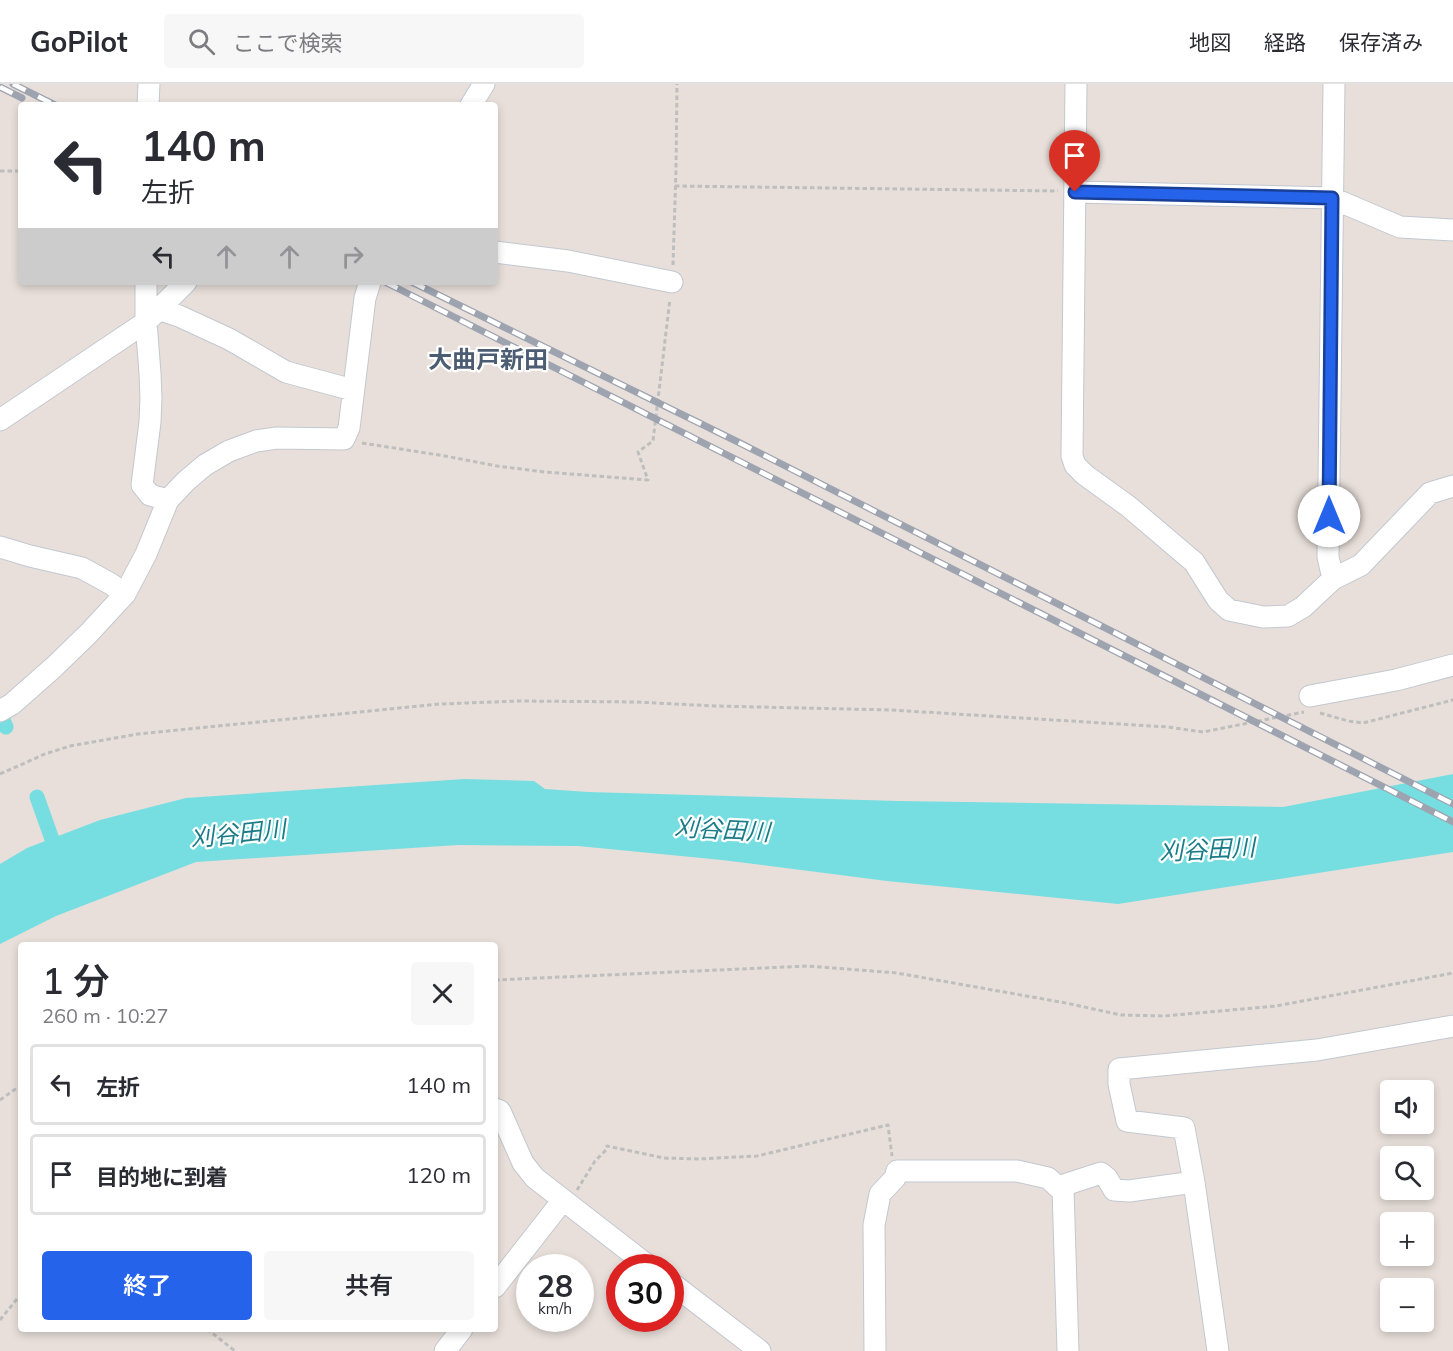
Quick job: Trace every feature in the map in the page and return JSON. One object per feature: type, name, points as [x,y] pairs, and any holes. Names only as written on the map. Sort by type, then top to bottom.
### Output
[{"type":"street","points":[[148,84],[148,102]]},
{"type":"street","points":[[473,102],[484,84]]},
{"type":"street","points":[[1076,84],[1072,456],[1085,475],[1128,506],[1194,562],[1218,600],[1229,610],[1263,617],[1288,616],[1303,607],[1333,579],[1361,565],[1430,493],[1453,486]]},
{"type":"street","points":[[1333,579],[1328,557],[1334,84]]},
{"type":"street","points":[[1075,192],[1332,198],[1400,227],[1453,230]]},
{"type":"street","points":[[498,252],[568,261],[672,282]]},
{"type":"street","points":[[147,285],[152,315],[151,398],[142,485],[150,495],[168,500]]},
{"type":"street","points":[[0,420],[152,315],[183,285]]},
{"type":"street","points":[[6,707],[89,633],[125,594],[146,554],[168,500],[205,465],[229,451],[256,441],[277,438],[344,439],[349,428],[364,298],[369,285]]},
{"type":"street","points":[[152,315],[179,316],[229,339],[286,372],[353,390]]},
{"type":"street","points":[[0,547],[82,568],[125,594]]},
{"type":"street","points":[[1310,707],[1453,664]]},
{"type":"street","points":[[1218,1351],[1184,1128],[1127,1121],[1119,1084],[1119,1069],[1317,1050],[1453,1026]]},
{"type":"street","points":[[498,1110],[523,1162],[535,1178],[633,1254]]},
{"type":"street","points":[[875,1351],[874,1225],[880,1194],[897,1171],[1017,1171],[1048,1178],[1063,1189],[1068,1351]]},
{"type":"street","points":[[1058,1187],[1101,1173],[1114,1190],[1129,1191],[1194,1182]]},
{"type":"street","points":[[498,1283],[563,1200]]},
{"type":"street","points":[[684,1293],[760,1351]]},
{"type":"street","points":[[445,1351],[460,1332]]},
{"type":"path","points":[[344,439],[497,466],[648,480],[639,452],[653,441],[672,282],[677,84]]},
{"type":"path","points":[[0,171],[18,171]]},
{"type":"path","points":[[675,186],[1075,192]]},
{"type":"path","points":[[0,774],[45,754],[70,746],[138,734],[440,704],[518,701],[637,702],[891,710],[1168,727],[1203,732],[1310,707],[1321,713],[1363,723],[1453,700]]},
{"type":"path","points":[[498,980],[808,966],[897,973],[1121,1015],[1164,1016],[1276,1006],[1453,973]]},
{"type":"path","points":[[0,1100],[18,1087]]},
{"type":"path","points":[[563,1200],[574,1196],[607,1146],[664,1158],[757,1156],[888,1125],[893,1179]]},
{"type":"path","points":[[0,1320],[18,1298]]},
{"type":"path","points":[[211,1332],[235,1351]]},
{"type":"water","name":"刈谷田川","points":[[1453,774],[1453,852],[1118,904],[887,881],[722,860],[578,846],[458,845],[196,862],[56,916],[0,944],[0,864],[27,848],[100,820],[186,798],[464,779],[534,781],[545,789],[588,792],[898,801],[1283,807]]},
{"type":"waterway","points":[[0,713],[6,727]]},
{"type":"waterway","points":[[37,797],[59,859]]},
{"type":"railway","points":[[13,84],[49,102]]},
{"type":"railway","points":[[0,87],[22,98]]},
{"type":"railway","points":[[391,285],[1453,822]]},
{"type":"railway","points":[[418,285],[736,441],[1453,804]]},
{"type":"district","name":"大曲戸新田","points":[[488,360]]},
{"type":"route","points":[[1075,192],[1332,198],[1329,516]]}]
